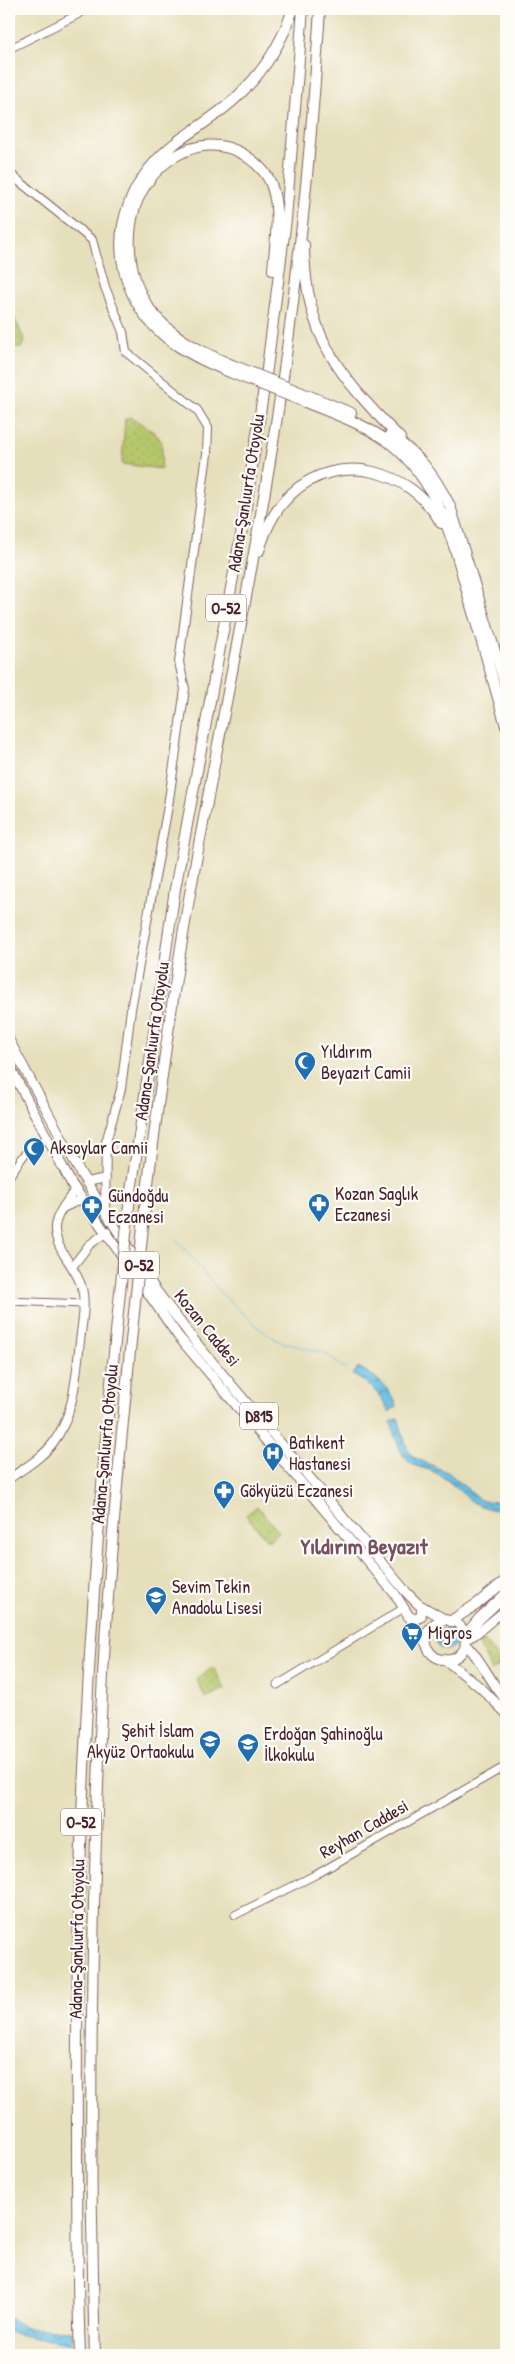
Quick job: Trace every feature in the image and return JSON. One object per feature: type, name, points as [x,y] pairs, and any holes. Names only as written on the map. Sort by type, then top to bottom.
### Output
[{"type":"highway","points":[[293,9],[284,35],[258,75],[230,103],[178,141],[150,168],[132,194],[123,223],[122,248],[125,272],[133,295],[148,320],[170,342],[199,358],[365,420],[415,453]]},
{"type":"highway","name":"Adana-Şanlıurfa Otoyolu","points":[[80,2354],[76,2055],[80,1836],[102,1461],[129,1205],[175,889],[245,514],[274,309],[286,220],[303,9]]},
{"type":"highway","name":"Adana-Şanlıurfa Otoyolu","points":[[95,2355],[91,2053],[96,1838],[102,1692],[119,1461],[145,1208],[159,1094],[190,891],[266,486],[291,314],[320,9]]},
{"type":"highway","points":[[230,589],[272,278],[276,219],[272,188],[261,168],[250,158],[232,148],[202,145],[186,149],[172,158],[145,186],[135,207],[132,222],[131,259],[140,290],[146,303],[158,318],[182,340],[232,369]]},
{"type":"highway","points":[[306,169],[304,240],[306,282],[320,333],[338,369],[353,388],[415,453],[437,483],[455,518],[506,687]]},
{"type":"highway","points":[[306,398],[372,431],[408,460],[422,478],[439,506],[458,560],[506,726]]},
{"type":"highway","points":[[242,617],[260,549],[272,519],[291,494],[312,479],[328,473],[358,469],[380,472],[411,487],[436,514],[458,560]]},
{"type":"highway","name":"Kozan Caddesi","points":[[9,1040],[48,1116],[93,1193],[155,1289],[197,1344],[324,1492],[400,1585],[422,1606],[448,1620]]},
{"type":"highway","name":"Kozan Caddesi","points":[[9,1065],[78,1194],[107,1232],[178,1336],[395,1594],[427,1645]]},
{"type":"highway","points":[[87,1182],[79,1183],[78,1194],[93,1193]]},
{"type":"highway","points":[[506,1580],[477,1604],[448,1620],[436,1623],[427,1634],[427,1645],[434,1655],[444,1659],[481,1688],[506,1713]]},
{"type":"highway","points":[[444,1659],[457,1656],[462,1651],[465,1640],[479,1619],[506,1594]]},
{"type":"highway","points":[[406,1612],[415,1619],[421,1617],[422,1606]]},
{"type":"highway","points":[[448,1620],[459,1626],[465,1640],[475,1652],[490,1680],[506,1700]]},
{"type":"main road","points":[[9,173],[92,240],[105,287],[123,332],[128,356],[197,410],[208,428],[205,470],[179,662],[185,689],[167,815],[131,1010],[121,1089],[106,1142],[105,1212]]},
{"type":"main road","points":[[87,1182],[106,1178]]},
{"type":"main road","points":[[93,1193],[106,1178]]},
{"type":"main road","points":[[9,1479],[49,1448],[65,1423],[74,1388],[83,1304],[80,1283],[57,1245],[54,1233],[56,1222],[63,1208],[78,1194]]},
{"type":"main road","points":[[63,1208],[78,1194]]},
{"type":"main road","points":[[72,1267],[89,1245],[107,1232]]},
{"type":"main road","points":[[465,1640],[475,1635],[506,1609]]},
{"type":"street","points":[[9,49],[77,15],[85,9]]},
{"type":"street","points":[[9,1177],[29,1149],[36,1143],[47,1139]]},
{"type":"street","points":[[9,1301],[83,1304]]},
{"type":"street","points":[[277,1685],[406,1612]]},
{"type":"street","name":"Reyhan Caddesi","points":[[235,1915],[317,1874],[506,1766]]},
{"type":"green space","points":[[9,315],[13,315],[25,341],[21,348],[9,345]]},
{"type":"green space","points":[[131,417],[154,433],[161,442],[161,469],[122,464],[125,419]]},
{"type":"green space","points":[[257,1506],[279,1532],[268,1541],[246,1515]]},
{"type":"green space","points":[[483,1639],[501,1663],[492,1671],[479,1644]]},
{"type":"green space","points":[[213,1667],[225,1689],[205,1698],[197,1680]]},
{"type":"water","points":[[358,1367],[370,1374],[386,1388],[397,1406],[389,1412],[374,1390],[353,1375]]},
{"type":"water","points":[[398,1418],[407,1449],[413,1457],[449,1473],[480,1500],[489,1502],[503,1501],[506,1503],[506,1511],[493,1510],[474,1503],[436,1473],[408,1461],[399,1448],[391,1422]]},
{"type":"water","points":[[446,1628],[454,1631],[457,1639],[454,1647],[446,1650],[438,1647],[435,1639],[438,1631]]},
{"type":"water","points":[[9,2318],[26,2328],[72,2331],[72,2343],[9,2332]]},
{"type":"waterway","points":[[176,1239],[224,1296],[259,1328],[280,1342],[325,1353],[346,1370]]},
{"type":"waterway","points":[[50,2340],[75,2345]]},
{"type":"waterway","points":[[99,2349],[107,2350],[110,2355]]},
{"type":"place","name":"Yıldırım Beyazıt Camii","points":[[305,1081]]},
{"type":"place","name":"Aksoylar Camii","points":[[34,1167]]},
{"type":"place","name":"Kozan Saglık Eczanesi","points":[[319,1223]]},
{"type":"place","name":"Gündoğdu Eczanesi","points":[[92,1225]]},
{"type":"place","name":"Batıkent Hastanesi","points":[[273,1472]]},
{"type":"place","name":"Gökyüzü Eczanesi","points":[[224,1510]]},
{"type":"place","name":"Sevim Tekin Anadolu Lisesi","points":[[156,1616]]},
{"type":"place","name":"Migros","points":[[412,1652]]},
{"type":"place","name":"Şehit İslam Akyüz Ortaokulu","points":[[210,1760]]},
{"type":"place","name":"Erdoğan Şahinoğlu İlkokulu","points":[[248,1763]]},
{"type":"district","name":"Yıldırım Beyazıt","points":[[364,1546]]}]
